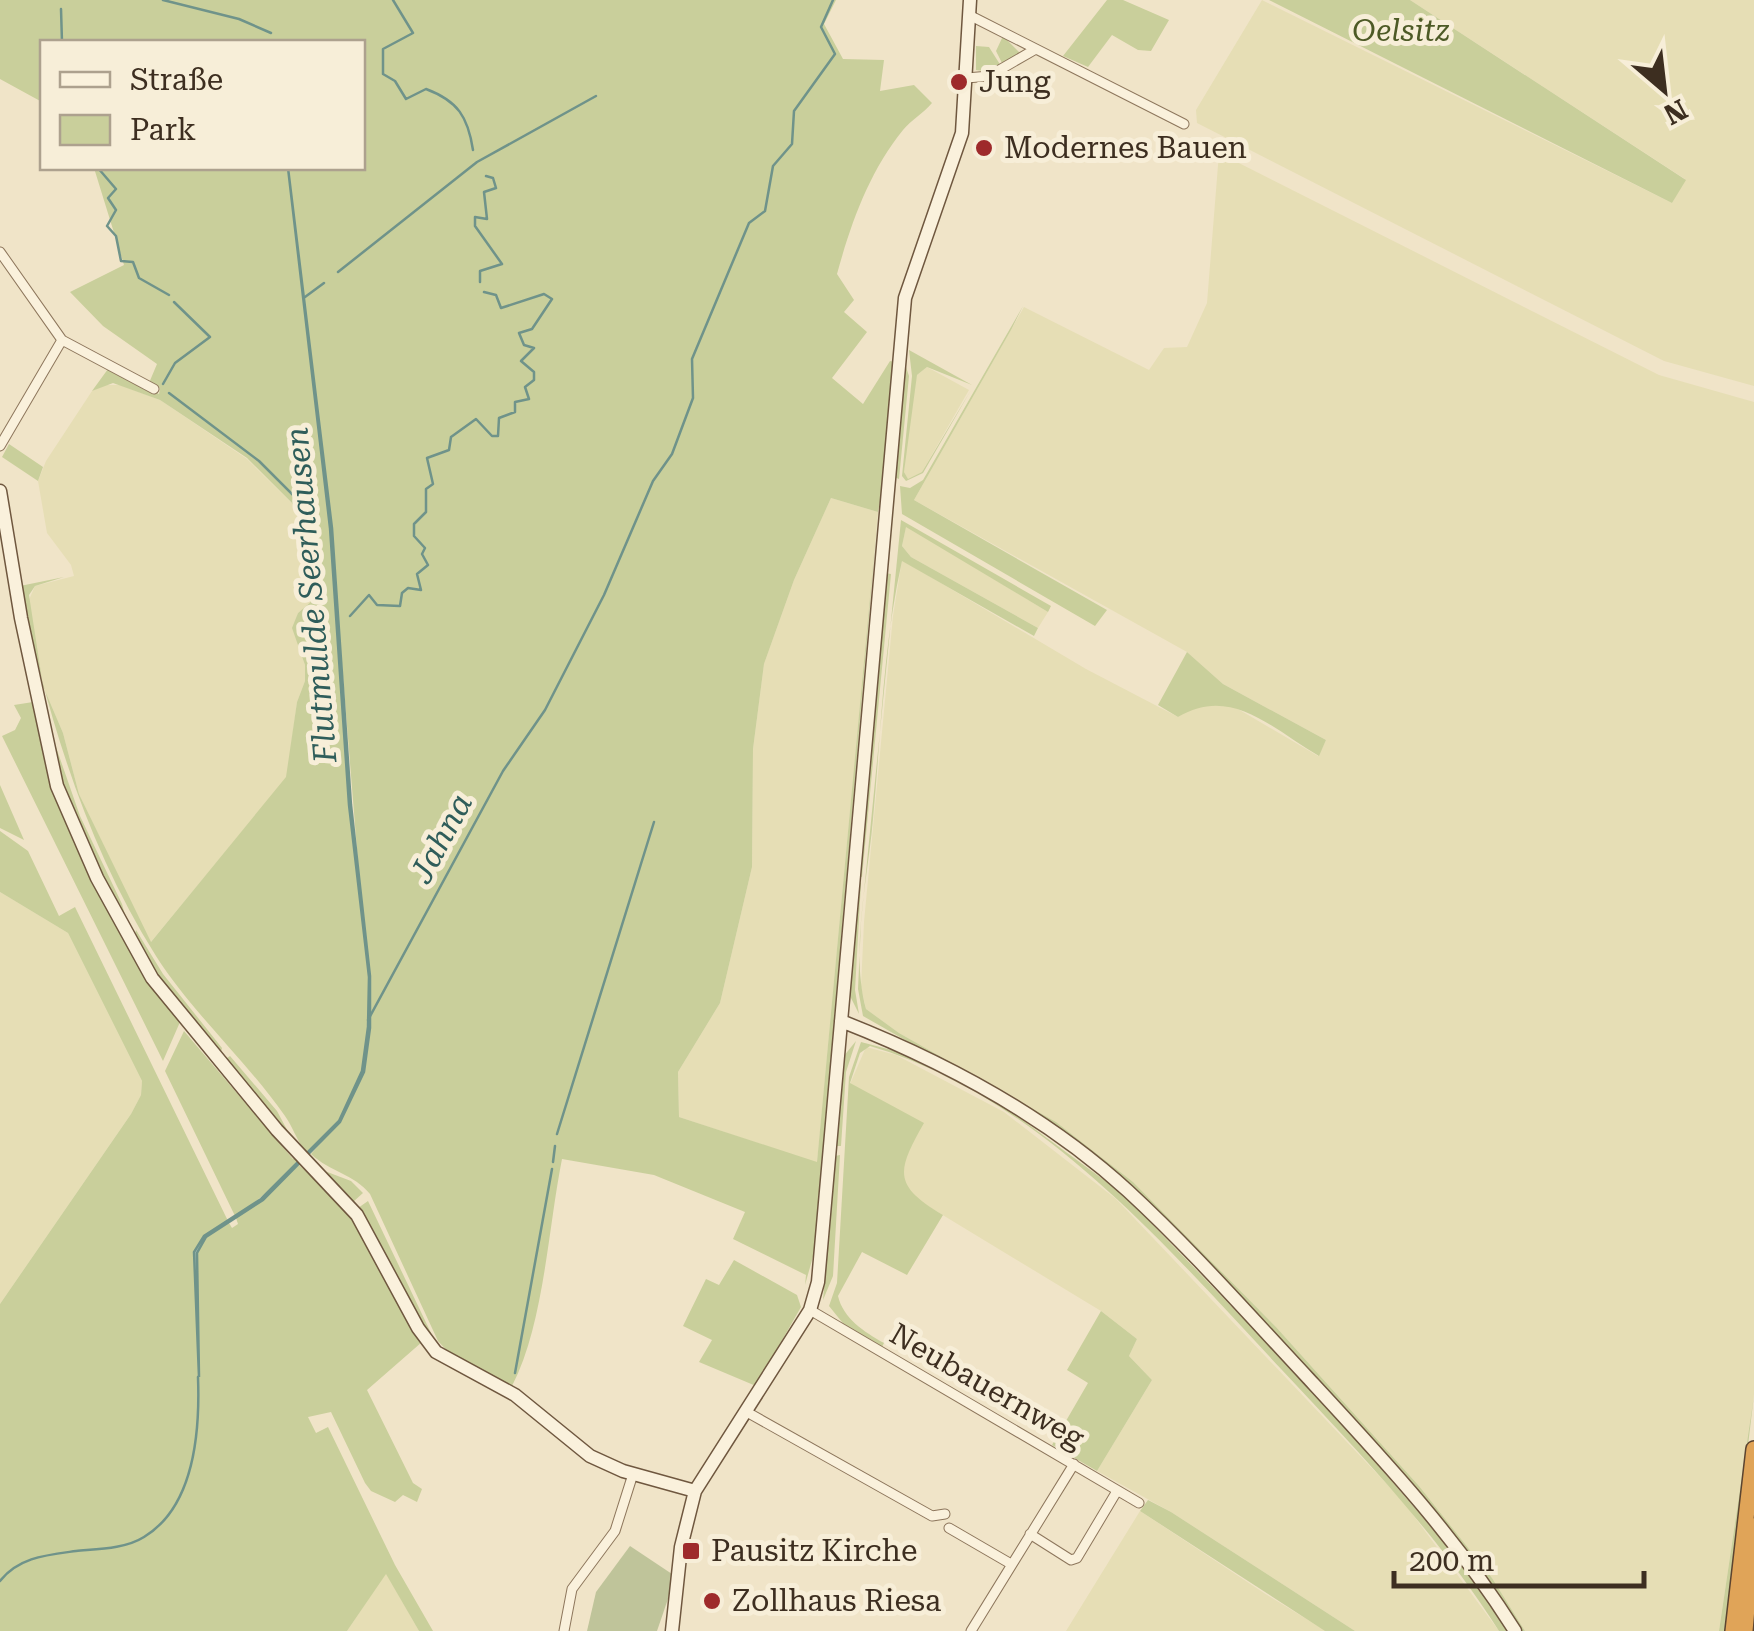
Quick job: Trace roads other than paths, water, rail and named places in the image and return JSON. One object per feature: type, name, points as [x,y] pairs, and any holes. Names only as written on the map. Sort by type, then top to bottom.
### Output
[{"type":"highway","points":[[1733,1631],[1754,1450]]},
{"type":"highway","points":[[1745,1631],[1754,1526]]},
{"type":"street","points":[[970,7],[1034,50],[1184,124]]},
{"type":"street","points":[[672,1631],[683,1537],[696,1491],[810,1310],[818,1282],[908,284],[954,161],[967,78],[970,7]]},
{"type":"street","points":[[967,78],[988,76],[1034,50]]},
{"type":"street","points":[[0,252],[62,340],[154,389]]},
{"type":"street","points":[[0,446],[62,340]]},
{"type":"street","points":[[0,491],[35,688],[65,808],[132,947],[182,1016],[362,1223],[429,1345],[463,1370],[515,1395],[590,1456],[634,1474],[696,1491]]},
{"type":"street","points":[[841,1021],[894,1043],[1010,1104],[1128,1191],[1414,1492],[1462,1552],[1514,1631]]},
{"type":"street","name":"Neubauernweg","points":[[810,1310],[1140,1503]]},
{"type":"street","points":[[745,1411],[932,1516],[944,1514]]},
{"type":"street","points":[[970,1631],[1074,1464]]},
{"type":"street","points":[[564,1631],[572,1589],[615,1531],[634,1474]]},
{"type":"street","points":[[1030,1534],[1071,1560],[1078,1558],[1117,1491]]},
{"type":"street","points":[[949,1528],[1011,1564]]},
{"type":"water","points":[[288,170],[332,528],[351,805],[370,976],[370,1028],[364,1072],[340,1122],[263,1200],[206,1237],[197,1253],[199,1377],[194,1252],[204,1236],[261,1199],[339,1121],[362,1071],[369,977],[349,805],[330,528]]},
{"type":"waterway","points":[[163,0],[239,19],[271,33]]},
{"type":"waterway","points":[[393,0],[413,33],[383,49],[383,74],[395,81],[406,99],[426,89],[454,105],[468,128],[473,150]]},
{"type":"waterway","name":"Jahna","points":[[368,1020],[503,771],[545,710],[604,595],[653,481],[672,454],[693,398],[692,359],[749,223],[765,211],[773,166],[792,144],[794,111],[835,54],[821,27],[833,0]]},
{"type":"waterway","points":[[61,9],[62,40]]},
{"type":"waterway","points":[[338,272],[477,162],[596,96]]},
{"type":"waterway","points":[[100,170],[116,189],[108,198],[116,210],[107,226],[116,236],[121,261],[133,262],[139,278],[169,295]]},
{"type":"waterway","points":[[480,282],[480,271],[502,264],[475,226],[475,217],[487,219],[484,192],[496,188],[493,178],[486,176]]},
{"type":"waterway","points":[[305,297],[324,283]]},
{"type":"waterway","points":[[350,616],[369,595],[377,605],[400,606],[402,593],[408,588],[421,590],[417,574],[428,565],[422,554],[425,548],[414,536],[414,524],[426,512],[426,489],[433,484],[427,458],[449,450],[451,437],[476,419],[492,436],[498,436],[499,418],[515,412],[515,402],[529,399],[525,387],[534,380],[534,372],[521,361],[534,348],[524,345],[519,333],[532,329],[552,299],[544,294],[501,308],[496,295],[484,292]]},
{"type":"waterway","points":[[163,384],[175,363],[210,337],[174,302]]},
{"type":"waterway","name":"Flutmulde Seerhausen","points":[[169,393],[259,461],[311,513]]},
{"type":"waterway","points":[[557,1134],[654,822]]},
{"type":"waterway","points":[[553,1162],[555,1146]]},
{"type":"waterway","points":[[515,1373],[552,1169]]},
{"type":"waterway","name":"Jahna","points":[[0,1581],[34,1558],[128,1544],[161,1523],[184,1487],[191,1465],[198,1420],[198,1377]]},
{"type":"place","name":"Jung","points":[[959,82]]},
{"type":"place","name":"Modernes Bauen","points":[[984,148]]},
{"type":"place","name":"Pausitz Kirche","points":[[691,1551]]},
{"type":"place","name":"Zollhaus Riesa","points":[[712,1601]]},
{"type":"park label","name":"Oelsitz","points":[[1401,31]]}]
